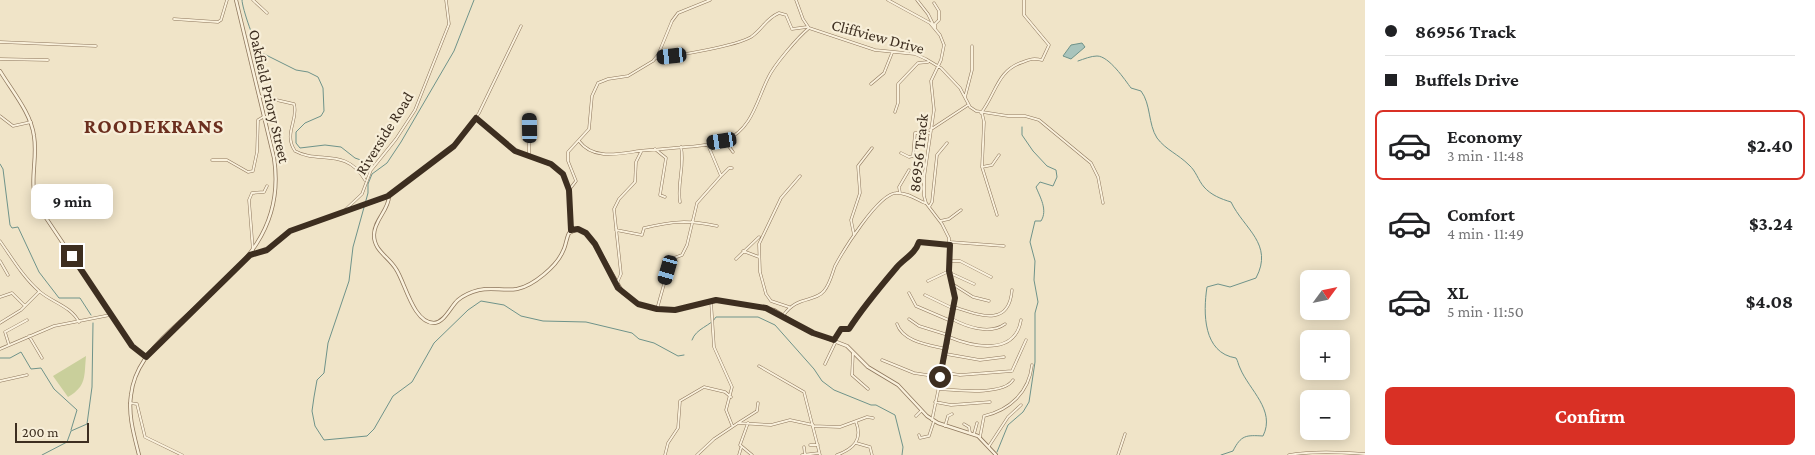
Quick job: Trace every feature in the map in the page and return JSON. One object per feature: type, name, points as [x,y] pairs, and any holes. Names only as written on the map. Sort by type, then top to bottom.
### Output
[{"type":"street","points":[[174,19],[220,21],[227,0]]},
{"type":"street","name":"Oakfield Priory Street","points":[[139,455],[133,430],[130,403],[134,380],[146,357],[254,251],[267,226],[276,192],[274,158],[236,0]]},
{"type":"street","points":[[253,0],[268,13]]},
{"type":"street","name":"Riverside Road","points":[[342,213],[362,194],[365,180],[415,110],[449,24],[446,0]]},
{"type":"street","points":[[657,58],[672,22],[678,13],[710,0]]},
{"type":"street","name":"Cliffview Drive","points":[[796,0],[809,27],[875,50],[915,54],[938,66],[966,97],[969,104]]},
{"type":"street","points":[[888,0],[896,6],[920,17],[935,28]]},
{"type":"street","points":[[917,0],[928,14],[935,28]]},
{"type":"street","points":[[997,215],[982,167],[984,122],[982,113],[1001,77],[1010,67],[1033,58],[1042,60],[1049,45],[1027,22],[1024,15],[1024,0]]},
{"type":"street","points":[[934,3],[939,11],[939,20],[934,24],[935,28]]},
{"type":"street","points":[[569,190],[576,181],[568,161],[568,152],[589,129],[592,96],[598,83],[633,74],[657,58],[748,38],[762,27],[768,18],[779,13],[786,16],[792,29],[809,27]]},
{"type":"street","points":[[250,255],[267,250],[290,231],[388,196],[454,146],[476,118],[521,26]]},
{"type":"street","points":[[578,141],[588,150],[608,155],[725,141],[746,122],[757,105],[771,72],[809,27]]},
{"type":"street","name":"86956 Track","points":[[933,420],[954,308],[953,283],[950,272],[950,243],[940,221],[926,203],[923,186],[934,106],[930,86],[944,45],[935,28]]},
{"type":"street","points":[[0,42],[96,46]]},
{"type":"street","points":[[966,97],[972,70],[972,46]]},
{"type":"street","points":[[871,84],[884,73],[892,53]]},
{"type":"street","points":[[0,59],[48,60]]},
{"type":"street","points":[[894,112],[898,103],[897,87],[902,79],[918,63],[930,62]]},
{"type":"street","points":[[0,71],[30,122],[35,143],[32,184],[35,199],[110,315],[134,349],[146,357]]},
{"type":"street","points":[[259,96],[294,104],[295,111],[290,136],[296,151],[344,162],[357,168],[365,180]]},
{"type":"street","points":[[901,153],[909,157],[913,156],[915,133],[930,131],[969,104],[972,109],[982,113],[1025,116],[1039,120],[1093,165],[1098,176],[1102,203]]},
{"type":"street","points":[[0,116],[14,126],[30,122]]},
{"type":"street","points":[[212,160],[227,160],[252,172],[257,152],[258,120],[264,116]]},
{"type":"street","points":[[388,196],[388,202],[379,217],[374,231],[376,244],[396,269],[417,311],[431,322],[442,320],[456,302],[467,294],[484,289],[516,289],[527,285],[558,259],[571,230],[569,190],[566,178],[558,170],[542,160],[515,151],[476,118]]},
{"type":"street","points":[[529,118],[529,157]]},
{"type":"street","points":[[725,141],[733,152]]},
{"type":"street","points":[[929,207],[932,202],[937,155],[947,143]]},
{"type":"street","points":[[708,144],[721,176]]},
{"type":"street","points":[[680,202],[680,173],[683,158],[681,147]]},
{"type":"street","points":[[854,235],[851,220],[860,193],[858,166],[872,148]]},
{"type":"street","points":[[655,149],[666,158],[660,195],[665,197]]},
{"type":"street","points":[[616,284],[621,277],[613,214],[615,206],[633,185],[637,159],[643,151]]},
{"type":"street","points":[[982,167],[992,165],[999,155]]},
{"type":"street","points":[[657,309],[670,262],[682,255],[686,250],[698,200],[729,168],[732,168]]},
{"type":"street","points":[[900,194],[899,187],[909,170]]},
{"type":"street","points":[[789,307],[771,301],[766,294],[762,284],[758,257],[760,237],[781,198],[800,176]]},
{"type":"street","points":[[254,251],[249,200],[252,194],[264,192],[266,186]]},
{"type":"street","points":[[783,316],[789,307],[797,301],[824,292],[854,235],[887,197],[900,194],[926,203]]},
{"type":"street","points":[[940,221],[949,218],[961,210]]},
{"type":"street","points":[[616,230],[642,235],[644,228],[667,221],[692,221],[717,226]]},
{"type":"street","points":[[571,230],[582,230],[595,244],[616,284],[629,299],[638,304],[657,309],[683,309],[711,300],[770,309],[808,331],[835,340],[853,351],[868,367],[898,385],[921,411],[933,420],[945,426],[980,437],[996,455]]},
{"type":"street","points":[[736,259],[755,239],[760,237]]},
{"type":"street","points":[[0,240],[23,273],[40,292],[73,313],[78,322]]},
{"type":"street","points":[[825,364],[841,329],[849,329],[895,269],[907,256],[916,251],[919,242],[1004,246]]},
{"type":"street","points":[[743,251],[758,257]]},
{"type":"street","points":[[0,261],[8,274]]},
{"type":"street","points":[[950,261],[960,261],[991,276]]},
{"type":"street","points":[[928,281],[950,272],[974,284]]},
{"type":"street","points":[[953,283],[958,289],[973,297],[989,301]]},
{"type":"street","points":[[925,295],[954,308],[984,315],[1000,315],[1005,312],[1010,303],[1012,290]]},
{"type":"street","points":[[0,322],[25,306],[40,292]]},
{"type":"street","points":[[0,298],[12,293],[25,306]]},
{"type":"street","points":[[909,293],[916,306],[964,325],[986,329],[998,328],[1005,324]]},
{"type":"street","points":[[711,300],[711,324],[715,351],[731,385],[731,397],[726,410],[732,424]]},
{"type":"street","points":[[0,349],[54,326],[110,315]]},
{"type":"street","points":[[909,319],[919,326],[978,347],[1002,344],[1012,338],[1021,320]]},
{"type":"street","points":[[9,345],[4,332],[27,320]]},
{"type":"street","points":[[897,324],[899,330],[913,340],[947,349]]},
{"type":"street","points":[[29,336],[42,358]]},
{"type":"street","points":[[941,372],[960,375],[1012,371],[1026,340]]},
{"type":"street","points":[[853,351],[852,375],[868,389]]},
{"type":"street","points":[[946,354],[980,360],[1004,356]]},
{"type":"street","points":[[882,360],[914,373],[940,377]]},
{"type":"street","points":[[980,437],[984,416],[1002,412],[1012,403],[1026,386],[1032,365]]},
{"type":"street","points":[[759,366],[804,392],[819,454],[804,455],[804,447]]},
{"type":"street","points":[[0,381],[27,375]]},
{"type":"street","points":[[938,388],[998,389],[1008,386],[1012,380]]},
{"type":"street","points":[[665,455],[670,439],[678,428],[678,407],[681,400],[704,387],[724,392],[731,397]]},
{"type":"street","points":[[130,403],[135,402],[137,404],[145,437],[182,455]]},
{"type":"street","points":[[936,402],[951,405],[990,402]]},
{"type":"street","points":[[738,423],[757,412],[758,404]]},
{"type":"street","points":[[990,446],[1008,417],[1021,405]]},
{"type":"street","points":[[916,416],[921,411]]},
{"type":"street","points":[[945,426],[948,416],[952,414]]},
{"type":"street","points":[[697,455],[732,424],[748,422],[771,425],[790,420],[813,426],[837,428],[856,421],[873,418]]},
{"type":"street","points":[[919,435],[920,438],[930,436],[933,420]]},
{"type":"street","points":[[838,455],[851,449],[856,443],[859,434],[856,421]]},
{"type":"street","points":[[739,455],[740,443],[748,422]]},
{"type":"street","points":[[974,434],[977,423]]},
{"type":"street","points":[[964,424],[969,428],[970,433]]},
{"type":"street","points":[[994,430],[996,436]]},
{"type":"street","points":[[1118,455],[1125,434]]},
{"type":"street","points":[[856,443],[870,447],[872,455]]},
{"type":"street","points":[[810,444],[818,446]]},
{"type":"street","points":[[741,448],[752,455]]},
{"type":"street","points":[[1289,455],[1303,452],[1365,454]]},
{"type":"green space","points":[[86,356],[82,384],[79,389],[68,397],[53,376]]},
{"type":"water","points":[[1082,43],[1085,47],[1071,59],[1063,56],[1071,45]]},
{"type":"waterway","points":[[242,0],[249,26],[260,51]]},
{"type":"waterway","points":[[474,0],[454,51],[401,142],[387,163],[372,174],[368,184],[368,193],[353,247],[349,281],[328,343],[324,373],[317,380],[312,411],[315,426],[324,440],[367,436],[374,429],[393,396],[412,382],[434,343],[468,310],[481,301],[504,305],[521,316],[543,321],[586,322],[632,333],[639,339],[654,343],[678,356],[684,355]]},
{"type":"waterway","points":[[262,53],[296,70],[308,72],[318,77],[323,88],[324,111],[321,116],[305,123],[296,132],[296,143],[300,148],[325,145],[341,147],[355,158],[372,164]]},
{"type":"waterway","points":[[1078,61],[1092,56],[1102,57],[1116,69],[1131,88],[1141,91],[1157,138],[1164,146],[1191,167],[1207,190],[1231,202],[1259,246],[1262,256],[1261,266],[1256,278],[1230,287],[1218,284],[1207,287],[1205,308],[1211,340],[1225,355],[1236,358],[1244,376],[1260,401],[1266,418],[1263,436],[1245,437],[1233,451],[1221,455]]},
{"type":"waterway","points":[[997,452],[1008,425],[1023,412],[1029,402],[1035,362],[1035,313],[1038,302],[1034,280],[1035,261],[1030,242],[1035,221],[1041,221],[1044,212],[1036,187],[1040,182],[1053,186],[1057,177],[1056,170],[1047,166],[1033,151],[1022,135],[1022,127]]},
{"type":"waterway","points":[[0,164],[3,169],[10,225],[12,228],[18,227],[39,272],[59,298],[80,298],[91,315]]},
{"type":"waterway","points":[[692,340],[697,333],[716,317],[758,317],[775,325],[814,369],[822,381],[834,390],[871,405],[876,405],[895,415],[903,447],[902,455]]},
{"type":"waterway","points":[[42,455],[67,442],[71,431],[87,424],[92,387],[93,323]]},
{"type":"waterway","points":[[0,358],[10,358],[21,352],[31,369],[41,368],[54,389],[77,410],[71,430]]},
{"type":"district","name":"ROODEKRANS","points":[[154,126]]},
{"type":"route","points":[[72,256],[132,346],[137,352],[146,357],[156,344],[250,255],[260,254],[267,250],[279,238],[290,231],[388,196],[454,146],[476,118],[515,151],[551,164],[563,174],[568,183],[569,190],[571,230],[578,229],[586,233],[600,251],[618,288],[629,299],[648,307],[675,310],[716,300],[766,308],[774,310],[813,333],[834,340],[841,329],[849,329],[882,284],[888,280],[907,256],[916,251],[919,242],[938,242],[950,245],[949,271],[954,287],[954,313],[940,377]]}]
